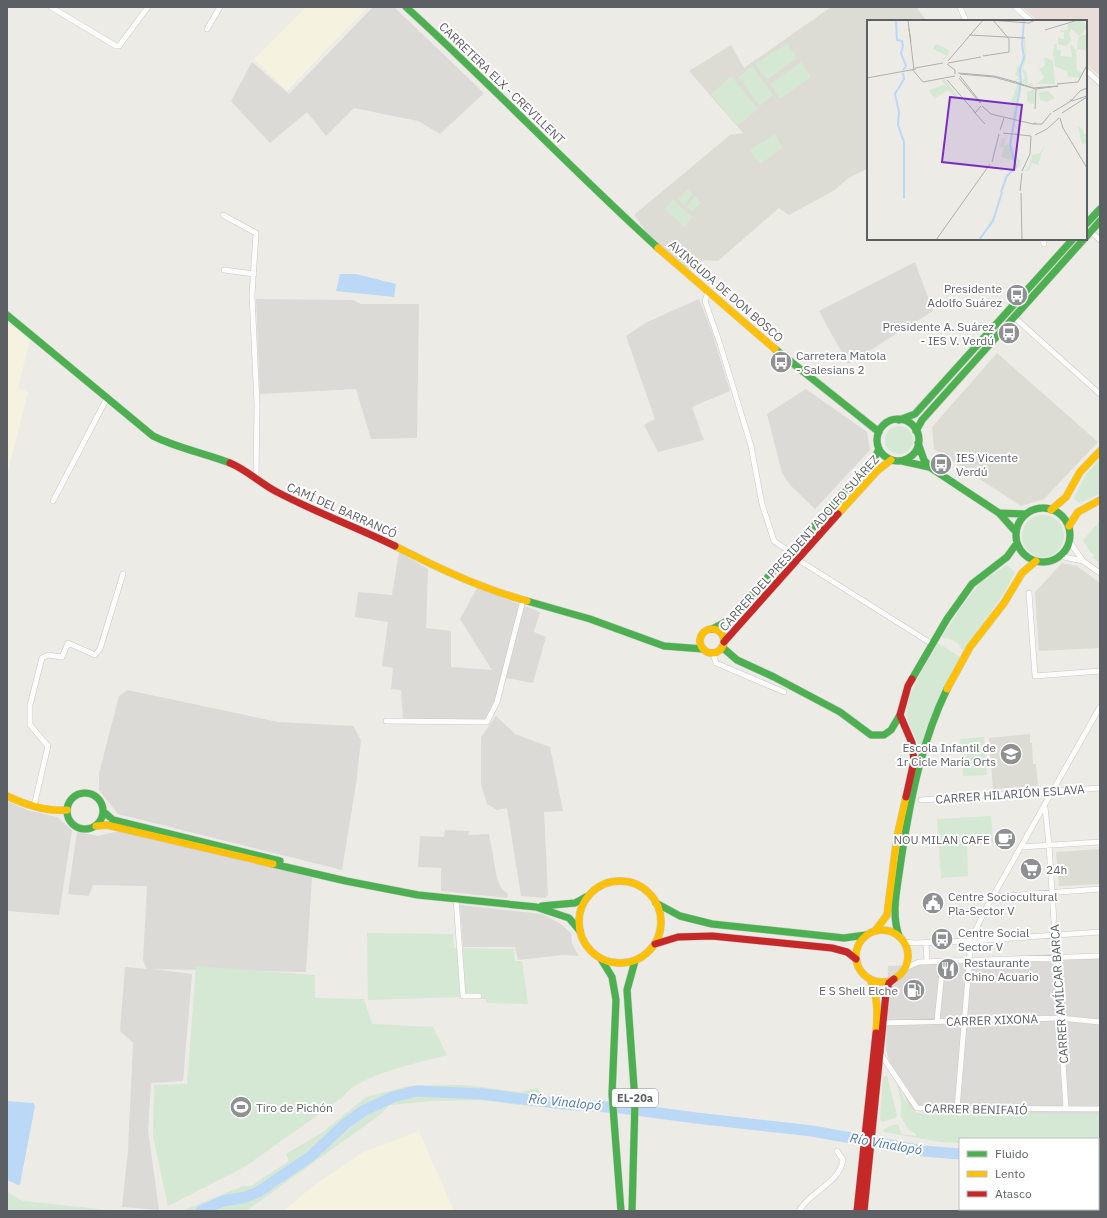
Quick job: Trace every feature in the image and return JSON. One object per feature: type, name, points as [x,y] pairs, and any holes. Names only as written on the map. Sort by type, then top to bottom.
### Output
[{"type":"main road","name":"CARRETERA ELX - CREVILLENT","points":[[406,7],[435,33],[566,160]]},
{"type":"main road","name":"AVINGUDA DE DON BOSCO","points":[[566,160],[663,252],[708,292],[879,432]]},
{"type":"main road","points":[[1087,223],[1100,209]]},
{"type":"main road","points":[[1088,234],[1100,222]]},
{"type":"main road","points":[[1016,532],[999,513],[930,468],[902,461],[890,460],[879,449],[877,443],[879,432],[887,423],[908,418],[914,414],[1072,240]]},
{"type":"main road","points":[[916,431],[922,420],[1083,240]]},
{"type":"main road","name":"CAMÍ DEL BARRANCÓ","points":[[7,315],[38,339],[106,400],[153,436],[171,445],[225,460],[241,467],[275,491],[299,503],[359,528],[446,572],[522,600],[590,619],[664,646],[703,649]]},
{"type":"main road","points":[[899,420],[909,423],[916,431],[918,444],[924,460],[930,468]]},
{"type":"main road","points":[[902,461],[913,455],[918,444]]},
{"type":"main road","name":"CARRER DEL PRESIDENT ADOLFO SUÁREZ","points":[[712,629],[729,620],[872,460],[879,449]]},
{"type":"main road","points":[[1051,510],[1064,501],[1071,491],[1080,472],[1100,450]]},
{"type":"main road","name":"CARRER DEL PRESIDENT ADOLFO SUÁREZ","points":[[723,645],[878,470],[890,460]]},
{"type":"main road","points":[[870,1119],[880,1053],[887,989],[905,968],[908,955],[901,939],[895,916],[902,850],[922,753],[935,716],[970,648],[1008,596],[1017,577],[1028,566],[1036,561],[1052,560],[1059,556],[1069,541],[1069,526],[1078,512],[1100,500]]},
{"type":"main road","points":[[999,513],[1026,514],[1038,509],[1051,510],[1061,515],[1069,526]]},
{"type":"main road","points":[[1026,514],[1018,524],[1016,532],[1017,543],[1024,554],[1036,561]]},
{"type":"main road","points":[[683,648],[700,638],[705,632],[712,629],[722,634],[723,645],[737,660],[774,677],[845,715],[871,735],[884,735],[891,730],[900,715],[908,686],[946,619],[972,584],[1007,557],[1017,543]]},
{"type":"main road","points":[[700,638],[703,649],[707,652],[713,653],[723,645]]},
{"type":"main road","points":[[875,931],[887,915],[897,837],[914,761],[912,743],[900,715]]},
{"type":"main road","points":[[384,888],[339,875],[113,820],[104,812],[99,799],[90,793],[84,793],[73,797],[67,810],[69,820],[76,826],[86,829],[107,825],[346,881],[418,895],[536,907],[575,903],[606,884],[624,881],[645,889],[656,903],[680,916],[712,924],[844,938],[866,935],[875,931],[888,931],[901,939]]},
{"type":"main road","points":[[7,796],[56,812],[67,810]]},
{"type":"main road","points":[[96,826],[101,820],[104,812]]},
{"type":"main road","name":"EL-20a","points":[[588,896],[580,912],[580,931],[587,947],[601,959],[612,977],[615,988],[612,1094],[621,1211]]},
{"type":"main road","points":[[655,944],[661,923],[656,903]]},
{"type":"main road","points":[[536,907],[569,918],[580,931]]},
{"type":"main road","points":[[866,935],[858,945],[856,959],[860,971],[870,979],[882,982],[894,979]]},
{"type":"main road","points":[[601,959],[612,963],[624,963],[635,960],[644,955],[655,944],[678,937],[712,936],[832,948],[847,952],[856,959]]},
{"type":"main road","name":"EL-20a","points":[[632,1211],[632,1157],[635,1089],[627,990],[635,960]]},
{"type":"main road","points":[[857,1211],[865,1166],[870,1119],[878,1010],[876,993],[870,979]]},
{"type":"main road","points":[[864,1211],[865,1166]]},
{"type":"street","points":[[51,7],[116,46],[119,46],[148,7]]},
{"type":"street","points":[[207,29],[220,7]]},
{"type":"street","points":[[960,7],[966,20]]},
{"type":"street","points":[[1016,7],[1030,20]]},
{"type":"street","points":[[1087,71],[1100,83]]},
{"type":"street","points":[[223,215],[256,233],[252,295],[256,405],[256,478]]},
{"type":"street","points":[[1088,234],[1100,240]]},
{"type":"street","points":[[224,270],[254,274]]},
{"type":"street","points":[[708,292],[705,301],[720,344],[751,446],[762,504],[774,541],[790,552]]},
{"type":"street","points":[[1014,317],[1100,394]]},
{"type":"street","points":[[53,501],[106,400]]},
{"type":"street","points":[[1069,541],[1083,561],[1100,573]]},
{"type":"street","points":[[1059,556],[1083,561]]},
{"type":"street","points":[[798,559],[932,644]]},
{"type":"street","points":[[34,806],[48,746],[30,725],[30,705],[42,658],[48,655],[62,657],[68,643],[83,648],[95,655],[100,649],[123,574]]},
{"type":"street","points":[[1029,593],[1034,676],[1100,671]]},
{"type":"street","points":[[386,721],[487,722],[497,702],[522,600]]},
{"type":"street","points":[[713,653],[716,663],[784,692]]},
{"type":"street","points":[[957,1109],[971,941],[976,927],[1100,707]]},
{"type":"street","name":"CARRER HILARIÓN ESLAVA","points":[[920,800],[1100,788]]},
{"type":"street","name":"CARRER AMÍLCAR BARCA","points":[[1045,807],[1057,957],[1066,1110]]},
{"type":"street","points":[[1021,847],[1100,842]]},
{"type":"street","points":[[993,897],[1100,890]]},
{"type":"street","points":[[456,899],[463,996],[479,996]]},
{"type":"street","points":[[901,939],[926,943],[1100,932]]},
{"type":"street","points":[[926,943],[927,962]]},
{"type":"street","points":[[905,968],[914,963],[927,962],[1100,956]]},
{"type":"street","points":[[937,1021],[943,962]]},
{"type":"street","name":"CARRER XIXONA","points":[[883,1024],[964,1020],[1060,1018],[1100,1022]]},
{"type":"street","name":"CARRER BENIFAIÓ","points":[[880,1053],[918,1108],[1100,1109]]},
{"type":"street","points":[[799,1211],[810,1196],[834,1179],[838,1173],[843,1160],[837,1151]]},
{"type":"shaded area","points":[[306,7],[368,7],[287,91],[254,59]]},
{"type":"shaded area","points":[[373,7],[394,7],[484,93],[440,134],[418,121],[354,108],[326,136],[307,112],[270,143],[231,101],[252,62],[289,94]]},
{"type":"shaded area","points":[[831,7],[916,7],[926,20],[867,20],[867,169],[847,179],[835,190],[789,215],[779,208],[718,261],[705,260],[701,263],[696,272],[684,266],[647,233],[635,214],[730,135],[743,133],[689,71],[731,45],[744,68]]},
{"type":"shaded area","points":[[1022,7],[1100,7],[1100,76],[1087,65],[1087,20],[1037,20]]},
{"type":"shaded area","points":[[915,262],[933,311],[848,364],[819,311]]},
{"type":"shaded area","points":[[256,299],[353,300],[361,304],[419,304],[417,438],[371,439],[356,389],[260,394]]},
{"type":"shaded area","points":[[699,299],[711,329],[730,391],[692,407],[704,440],[658,452],[644,425],[655,419],[626,336],[647,322]]},
{"type":"shaded area","points":[[7,322],[30,340],[18,388],[28,392],[7,475]]},
{"type":"shaded area","points":[[997,353],[1098,442],[1044,499],[1021,506],[934,449],[932,427]]},
{"type":"shaded area","points":[[806,389],[867,432],[870,450],[815,509],[790,485],[782,473],[767,414]]},
{"type":"shaded area","points":[[399,552],[428,569],[426,628],[451,631],[451,667],[492,670],[460,619],[477,588],[540,612],[534,632],[546,637],[533,683],[507,678],[485,719],[460,722],[403,720],[401,690],[391,689],[393,668],[382,666],[388,622],[355,617],[358,592],[392,595]]},
{"type":"shaded area","points":[[1062,563],[1077,566],[1100,583],[1100,648],[1039,651],[1035,592]]},
{"type":"shaded area","points":[[127,690],[278,722],[353,726],[361,740],[356,784],[342,870],[118,814],[99,790],[99,773],[119,696]]},
{"type":"shaded area","points":[[496,716],[515,734],[550,747],[563,811],[544,812],[548,895],[545,898],[521,896],[507,808],[497,810],[487,804],[481,784],[481,737]]},
{"type":"shaded area","name":"Escola Infantil de 1r Cicle María Orts","points":[[1030,734],[1033,764],[1036,764],[1038,786],[993,789],[989,738]]},
{"type":"shaded area","points":[[7,801],[27,810],[57,817],[72,830],[59,915],[7,911]]},
{"type":"shaded area","points":[[445,830],[469,831],[468,835],[489,834],[497,878],[501,888],[508,894],[507,898],[441,891],[441,868],[418,867],[420,836],[444,837]]},
{"type":"shaded area","points":[[119,831],[312,877],[306,972],[153,969],[192,974],[183,1081],[151,1083],[148,1130],[159,1210],[122,1207],[128,1151],[133,1043],[120,1031],[125,967],[147,969],[143,960],[147,886],[93,885],[89,896],[68,894],[77,832],[98,836]]},
{"type":"shaded area","points":[[1100,849],[1100,884],[1059,886],[1056,852]]},
{"type":"shaded area","points":[[460,905],[542,914],[561,924],[571,933],[572,944],[579,956],[563,955],[518,960],[515,947],[463,947]]},
{"type":"shaded area","points":[[1100,957],[1100,1114],[937,1114],[911,1110],[891,1067],[886,1050],[888,966]]},
{"type":"shaded area","points":[[419,1131],[454,1211],[283,1211],[313,1186],[363,1152]]},
{"type":"green space","points":[[787,43],[797,58],[767,80],[755,64]]},
{"type":"green space","points":[[801,62],[811,77],[780,99],[770,84]]},
{"type":"green space","points":[[752,66],[773,95],[760,106],[738,77]]},
{"type":"green space","points":[[731,76],[758,109],[737,126],[711,94]]},
{"type":"green space","points":[[775,134],[783,148],[760,164],[749,150]]},
{"type":"green space","points":[[687,189],[693,194],[684,205],[678,199]]},
{"type":"green space","points":[[695,196],[701,203],[692,212],[686,207]]},
{"type":"green space","points":[[673,199],[692,217],[685,227],[664,209]]},
{"type":"green space","points":[[899,426],[905,427],[909,430],[912,434],[912,446],[909,450],[905,453],[899,454],[893,453],[889,450],[886,446],[885,440],[886,434],[889,430],[893,427]]},
{"type":"green space","points":[[1100,459],[1100,494],[1079,503],[1074,498],[1085,476]]},
{"type":"green space","points":[[1039,515],[1047,515],[1055,518],[1061,524],[1064,536],[1061,548],[1055,554],[1047,557],[1039,557],[1031,554],[1025,548],[1022,540],[1022,532],[1025,524],[1031,518]]},
{"type":"green space","points":[[1100,521],[1100,563],[1092,557],[1095,556],[1090,552],[1083,540]]},
{"type":"green space","points":[[1007,565],[1015,572],[1003,595],[963,650],[959,648],[960,645],[947,637],[945,639],[942,637],[964,603],[982,581]]},
{"type":"green space","points":[[938,643],[960,657],[937,701],[920,748],[908,720],[907,708],[913,689]]},
{"type":"green space","points":[[984,737],[987,775],[963,776],[960,739]]},
{"type":"green space","points":[[991,816],[993,843],[967,846],[968,876],[941,878],[937,819]]},
{"type":"green space","points":[[367,933],[453,934],[454,948],[514,949],[515,961],[522,961],[528,1004],[488,1003],[485,999],[457,997],[368,1000]]},
{"type":"green space","name":"Tiro de Pichón","points":[[196,966],[315,975],[315,998],[364,999],[372,1024],[433,1027],[447,1055],[390,1070],[361,1082],[350,1089],[343,1097],[246,1166],[168,1206],[153,1136],[154,1085],[187,1084]]},
{"type":"green space","points":[[887,1076],[897,1115],[895,1118],[882,1122],[880,1120],[883,1077]]},
{"type":"green space","points":[[896,1078],[907,1103],[914,1111],[918,1113],[1100,1114],[1100,1143],[1099,1138],[959,1138],[959,1143],[940,1142],[885,1132],[883,1130],[898,1124],[901,1134],[916,1136],[916,1134],[908,1129],[901,1117],[901,1103]]},
{"type":"green space","points":[[464,1085],[520,1092],[538,1088],[541,1096],[537,1107],[481,1100],[433,1101],[390,1105],[377,1117],[246,1211],[182,1211],[243,1186],[251,1186],[289,1161],[286,1154],[323,1132],[366,1097],[409,1086]]},
{"type":"green space","points":[[7,1192],[23,1201],[117,1211],[7,1211]]},
{"type":"water","points":[[340,274],[356,274],[396,284],[394,297],[336,291]]},
{"type":"water","points":[[7,1101],[33,1103],[35,1106],[20,1184],[18,1185],[7,1180]]},
{"type":"waterway","name":"Río Vinalopó","points":[[201,1211],[223,1201],[246,1197],[258,1192],[311,1156],[345,1124],[363,1111],[393,1097],[416,1091],[482,1094],[564,1104],[621,1108],[812,1131],[923,1151],[959,1154]]},
{"type":"traffic: fast","points":[[406,7],[658,248]]},
{"type":"traffic: fast","points":[[1087,223],[1100,209]]},
{"type":"traffic: fast","points":[[1087,236],[1100,221]]},
{"type":"traffic: fast","points":[[899,420],[915,414],[1072,240]]},
{"type":"traffic: fast","points":[[916,431],[922,420],[1083,240]]},
{"type":"traffic: fast","points":[[7,315],[153,436],[172,444],[230,463]]},
{"type":"traffic: fast","points":[[775,349],[879,432]]},
{"type":"traffic: fast","points":[[898,419],[913,425],[919,440],[913,455],[898,461],[883,455],[877,440],[883,425],[898,419]]},
{"type":"traffic: fast","points":[[918,443],[924,460],[931,468],[999,513],[1016,532]]},
{"type":"traffic: fast","points":[[712,629],[729,620],[873,461],[879,449]]},
{"type":"traffic: fast","points":[[902,461],[929,467]]},
{"type":"traffic: fast","points":[[1043,508],[1053,510],[1062,516],[1068,525],[1070,535],[1068,545],[1062,554],[1053,560],[1043,562],[1033,560],[1024,554],[1018,545],[1016,535],[1018,525],[1024,516],[1033,510],[1043,508]]},
{"type":"traffic: fast","points":[[999,513],[1026,514]]},
{"type":"traffic: fast","points":[[912,679],[947,619],[972,584],[1007,557],[1017,543]]},
{"type":"traffic: fast","points":[[527,601],[590,619],[664,646],[703,649]]},
{"type":"traffic: fast","points":[[722,647],[737,660],[774,677],[840,712],[871,735],[884,735],[891,730],[900,715]]},
{"type":"traffic: fast","points":[[899,936],[895,919],[895,902],[903,844],[923,754],[947,689]]},
{"type":"traffic: fast","points":[[89,793],[98,798],[102,804],[103,811],[102,818],[98,824],[89,829],[81,829],[72,824],[68,818],[67,807],[72,798],[78,794],[89,793]]},
{"type":"traffic: fast","points":[[104,812],[113,820],[280,861]]},
{"type":"traffic: fast","points":[[273,864],[346,881],[418,895],[536,907],[569,918],[580,931]]},
{"type":"traffic: fast","points":[[542,906],[575,903],[586,897]]},
{"type":"traffic: fast","points":[[656,903],[680,916],[712,924],[844,938],[866,935]]},
{"type":"traffic: fast","points":[[601,959],[612,977],[616,1000],[612,1094],[621,1211]]},
{"type":"traffic: fast","points":[[632,1211],[635,1101],[627,990],[635,961]]},
{"type":"traffic: slow","points":[[658,248],[775,349]]},
{"type":"traffic: slow","points":[[1051,510],[1066,497],[1080,472],[1100,451]]},
{"type":"traffic: slow","points":[[838,514],[878,470],[891,460]]},
{"type":"traffic: slow","points":[[1069,526],[1078,512],[1100,500]]},
{"type":"traffic: slow","points":[[395,546],[460,577],[527,601]]},
{"type":"traffic: slow","points":[[947,689],[970,647],[1004,603],[1022,573],[1036,561]]},
{"type":"traffic: slow","points":[[712,629],[717,630],[723,636],[724,641],[723,646],[717,652],[712,653],[707,652],[701,646],[700,641],[701,636],[707,630],[712,629]]},
{"type":"traffic: slow","points":[[7,796],[44,809],[67,810]]},
{"type":"traffic: slow","points":[[875,931],[887,915],[897,837],[906,797]]},
{"type":"traffic: slow","points":[[96,826],[107,825],[273,864]]},
{"type":"traffic: slow","points":[[620,881],[636,884],[649,893],[658,906],[661,922],[658,938],[649,951],[636,960],[620,963],[604,960],[591,951],[582,938],[579,922],[582,906],[591,893],[604,884],[620,881]]},
{"type":"traffic: slow","points":[[882,930],[892,932],[900,938],[906,946],[908,956],[906,966],[900,974],[892,980],[882,982],[872,980],[864,974],[858,966],[856,956],[858,946],[864,938],[872,932],[882,930]]},
{"type":"traffic: slow","points":[[870,979],[875,993],[877,1006],[876,1033]]},
{"type":"traffic: jam","points":[[230,463],[291,499],[395,546]]},
{"type":"traffic: jam","points":[[724,642],[838,514]]},
{"type":"traffic: jam","points":[[906,797],[914,761],[912,743],[900,715],[908,686],[912,679]]},
{"type":"traffic: jam","points":[[655,944],[678,937],[712,936],[832,948],[847,952],[856,959]]},
{"type":"traffic: jam","points":[[864,1211],[886,993],[889,983],[894,979]]},
{"type":"traffic: jam","points":[[857,1211],[876,1033]]},
{"type":"place","name":"Presidente Adolfo Suárez","points":[[1017,295]]},
{"type":"place","name":"Presidente A. Suárez - IES V. Verdú","points":[[1009,333]]},
{"type":"place","name":"Carretera Matola - Salesians 2","points":[[781,362]]},
{"type":"place","name":"IES Vicente Verdú","points":[[941,464]]},
{"type":"place","name":"Escola Infantil de 1r Cicle María Orts","points":[[1011,754]]},
{"type":"place","name":"NOU MILAN CAFE","points":[[1005,839]]},
{"type":"place","name":"24h","points":[[1031,869]]},
{"type":"place","name":"Centre Sociocultural Pla-Sector V","points":[[933,903]]},
{"type":"place","name":"Centre Social Sector V","points":[[942,939]]},
{"type":"place","name":"Restaurante Chino Acuario","points":[[948,969]]},
{"type":"place","name":"E S Shell Elche","points":[[914,990]]},
{"type":"place","name":"Tiro de Pichón","points":[[241,1107]]}]
